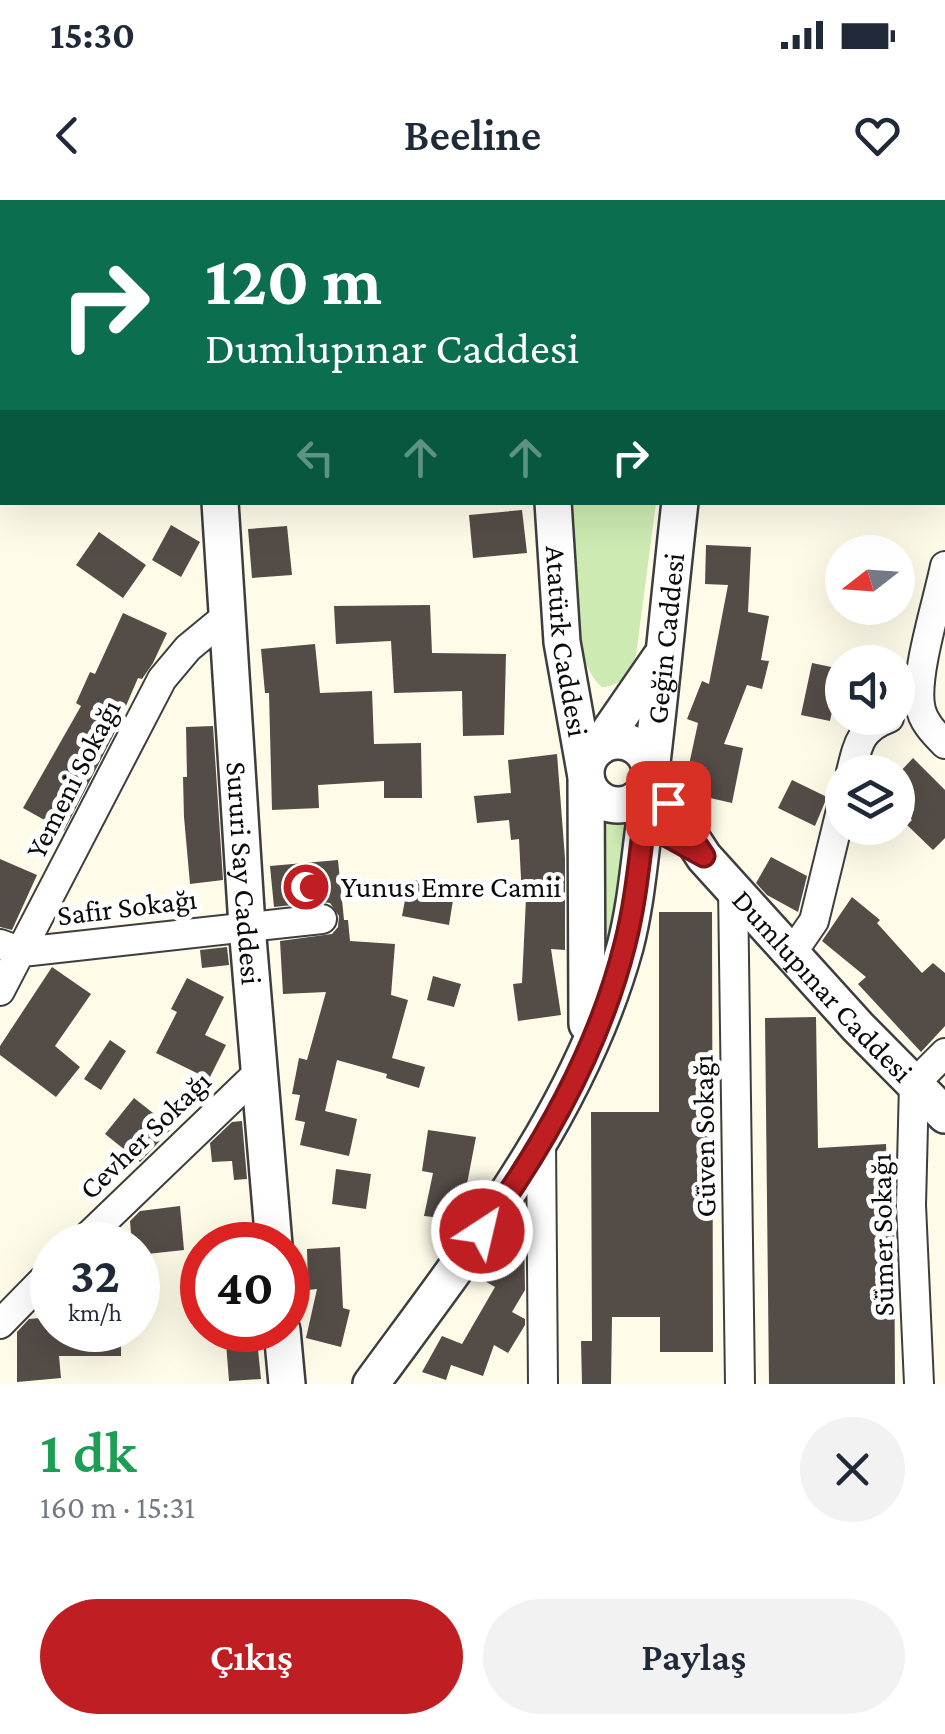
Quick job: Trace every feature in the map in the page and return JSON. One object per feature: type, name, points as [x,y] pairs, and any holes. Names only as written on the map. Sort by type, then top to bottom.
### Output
[{"type":"street","name":"Sururi Say Caddesi","points":[[220,505],[246,926],[272,1222]]},
{"type":"street","name":"Atatürk Caddesi","points":[[553,505],[562,642],[592,762],[595,795],[613,805]]},
{"type":"street","name":"Geğin Caddesi","points":[[651,776],[680,505]]},
{"type":"street","points":[[915,694],[945,566]]},
{"type":"street","name":"Yemeni Sokağı","points":[[0,990],[11,948],[153,694],[188,648],[228,616]]},
{"type":"street","points":[[592,762],[664,654]]},
{"type":"street","points":[[915,713],[945,744]]},
{"type":"street","name":"Atatürk Caddesi","points":[[371,1384],[504,1201],[541,1142],[586,1055],[625,946],[651,776],[646,756],[629,743],[608,743],[592,762],[586,1055]]},
{"type":"street","points":[[613,805],[633,802],[641,796],[651,776]]},
{"type":"street","name":"Dumlupınar Caddesi","points":[[651,776],[704,856],[945,1115]]},
{"type":"street","name":"Dumlupınar Caddesi","points":[[613,805],[704,856]]},
{"type":"street","points":[[792,953],[814,921],[833,845]]},
{"type":"street","name":"Güven Sokağı","points":[[733,887],[740,1384]]},
{"type":"street","name":"Safir Sokağı","points":[[11,948],[322,919]]},
{"type":"street","points":[[914,1084],[945,1053]]},
{"type":"street","name":"Cevher Sokağı","points":[[103,1222],[258,1073]]},
{"type":"street","name":"Sümer Sokağı","points":[[914,1084],[911,1205],[919,1384]]},
{"type":"street","points":[[541,1142],[543,1384]]},
{"type":"street","points":[[0,1324],[30,1293]]},
{"type":"street","points":[[284,1352],[287,1384]]},
{"type":"green space","points":[[572,505],[656,505],[636,655],[624,677],[615,684],[602,687],[591,673],[578,628]]},
{"type":"green space","points":[[596,816],[637,829],[605,964]]},
{"type":"building","points":[[522,510],[527,553],[473,558],[469,515]]},
{"type":"building","points":[[171,525],[200,542],[181,577],[152,560]]},
{"type":"building","points":[[287,526],[292,575],[252,578],[248,529]]},
{"type":"building","points":[[99,532],[146,565],[123,598],[76,565]]},
{"type":"building","points":[[706,545],[751,547],[748,612],[769,616],[761,660],[769,661],[762,689],[747,685],[724,744],[743,748],[732,803],[688,793],[684,788],[698,723],[687,719],[702,681],[709,684],[728,585],[705,584]]},
{"type":"building","points":[[430,605],[432,653],[506,654],[504,735],[463,736],[462,691],[394,693],[391,641],[336,644],[334,606]]},
{"type":"building","points":[[123,613],[167,633],[153,663],[142,679],[138,678],[64,831],[23,808],[81,706],[76,703],[90,672],[95,674]]},
{"type":"building","points":[[315,644],[320,693],[372,691],[374,744],[421,743],[422,798],[384,798],[384,781],[318,785],[319,808],[272,810],[269,693],[265,693],[261,649]]},
{"type":"building","points":[[812,663],[825,666],[825,720],[801,715]]},
{"type":"building","points":[[213,726],[223,880],[190,884],[184,817],[186,727]]},
{"type":"building","points":[[557,754],[565,858],[565,950],[551,949],[561,1015],[518,1021],[513,984],[522,983],[526,898],[522,898],[519,839],[511,840],[509,820],[477,823],[474,796],[511,793],[508,760]]},
{"type":"building","points":[[915,760],[945,790],[945,838],[933,850],[915,833]]},
{"type":"building","points":[[792,780],[825,796],[815,826],[778,808]]},
{"type":"building","points":[[771,857],[807,876],[798,912],[767,895],[756,883]]},
{"type":"building","points":[[0,859],[37,875],[12,930],[0,927]]},
{"type":"building","points":[[338,860],[350,941],[395,944],[391,995],[408,1000],[392,1058],[425,1067],[419,1088],[337,1060],[325,1111],[357,1119],[349,1156],[300,1145],[305,1122],[295,1120],[300,1095],[292,1094],[299,1058],[307,1060],[326,992],[283,994],[280,941],[332,934],[338,927],[339,916],[330,903],[274,907],[270,866]]},
{"type":"building","points":[[409,879],[455,888],[449,925],[402,916]]},
{"type":"building","points":[[852,897],[880,920],[877,923],[922,973],[933,963],[945,973],[945,1026],[921,1052],[858,984],[866,977],[822,941]]},
{"type":"building","points":[[659,912],[712,912],[713,1352],[660,1352],[660,1317],[612,1317],[611,1384],[582,1384],[581,1341],[592,1341],[591,1112],[659,1112]]},
{"type":"building","points":[[227,947],[229,965],[202,968],[200,950]]},
{"type":"building","points":[[52,967],[91,994],[55,1046],[80,1067],[56,1097],[0,1055],[0,1046]]},
{"type":"building","points":[[433,976],[461,984],[454,1007],[427,1000]]},
{"type":"building","points":[[187,978],[224,997],[205,1035],[226,1045],[209,1079],[156,1053],[177,1012],[171,1009]]},
{"type":"building","points":[[816,1017],[818,1148],[886,1144],[889,1201],[894,1201],[895,1384],[769,1384],[765,1018]]},
{"type":"building","points":[[110,1040],[126,1051],[101,1090],[84,1079]]},
{"type":"building","points":[[134,1098],[172,1128],[140,1162],[105,1134]]},
{"type":"building","points":[[242,1121],[247,1179],[234,1180],[232,1161],[212,1162],[210,1143],[232,1122]]},
{"type":"building","points":[[428,1130],[476,1137],[460,1220],[424,1216],[433,1173],[422,1171]]},
{"type":"building","points":[[336,1169],[371,1174],[366,1209],[332,1204]]},
{"type":"building","points":[[180,1206],[180,1250],[160,1253],[160,1222],[130,1222],[140,1211]]},
{"type":"building","points":[[511,1225],[524,1233],[525,1290],[512,1312],[525,1319],[525,1325],[508,1353],[494,1345],[483,1376],[451,1365],[446,1380],[422,1372],[442,1336],[462,1344],[495,1287],[476,1276],[489,1257],[492,1259]]},
{"type":"building","points":[[340,1247],[343,1308],[350,1310],[341,1347],[310,1339],[317,1289],[310,1290],[310,1249]]},
{"type":"building","points":[[29,1319],[30,1352],[121,1352],[121,1356],[59,1356],[61,1378],[17,1382],[17,1332]]},
{"type":"building","points":[[227,1352],[258,1352],[261,1379],[229,1381]]},
{"type":"place","name":"Yunus Emre Camii","points":[[306,887]]},
{"type":"route","points":[[482,1231],[541,1142],[586,1055],[625,946],[644,823],[704,856],[668,803]]}]
